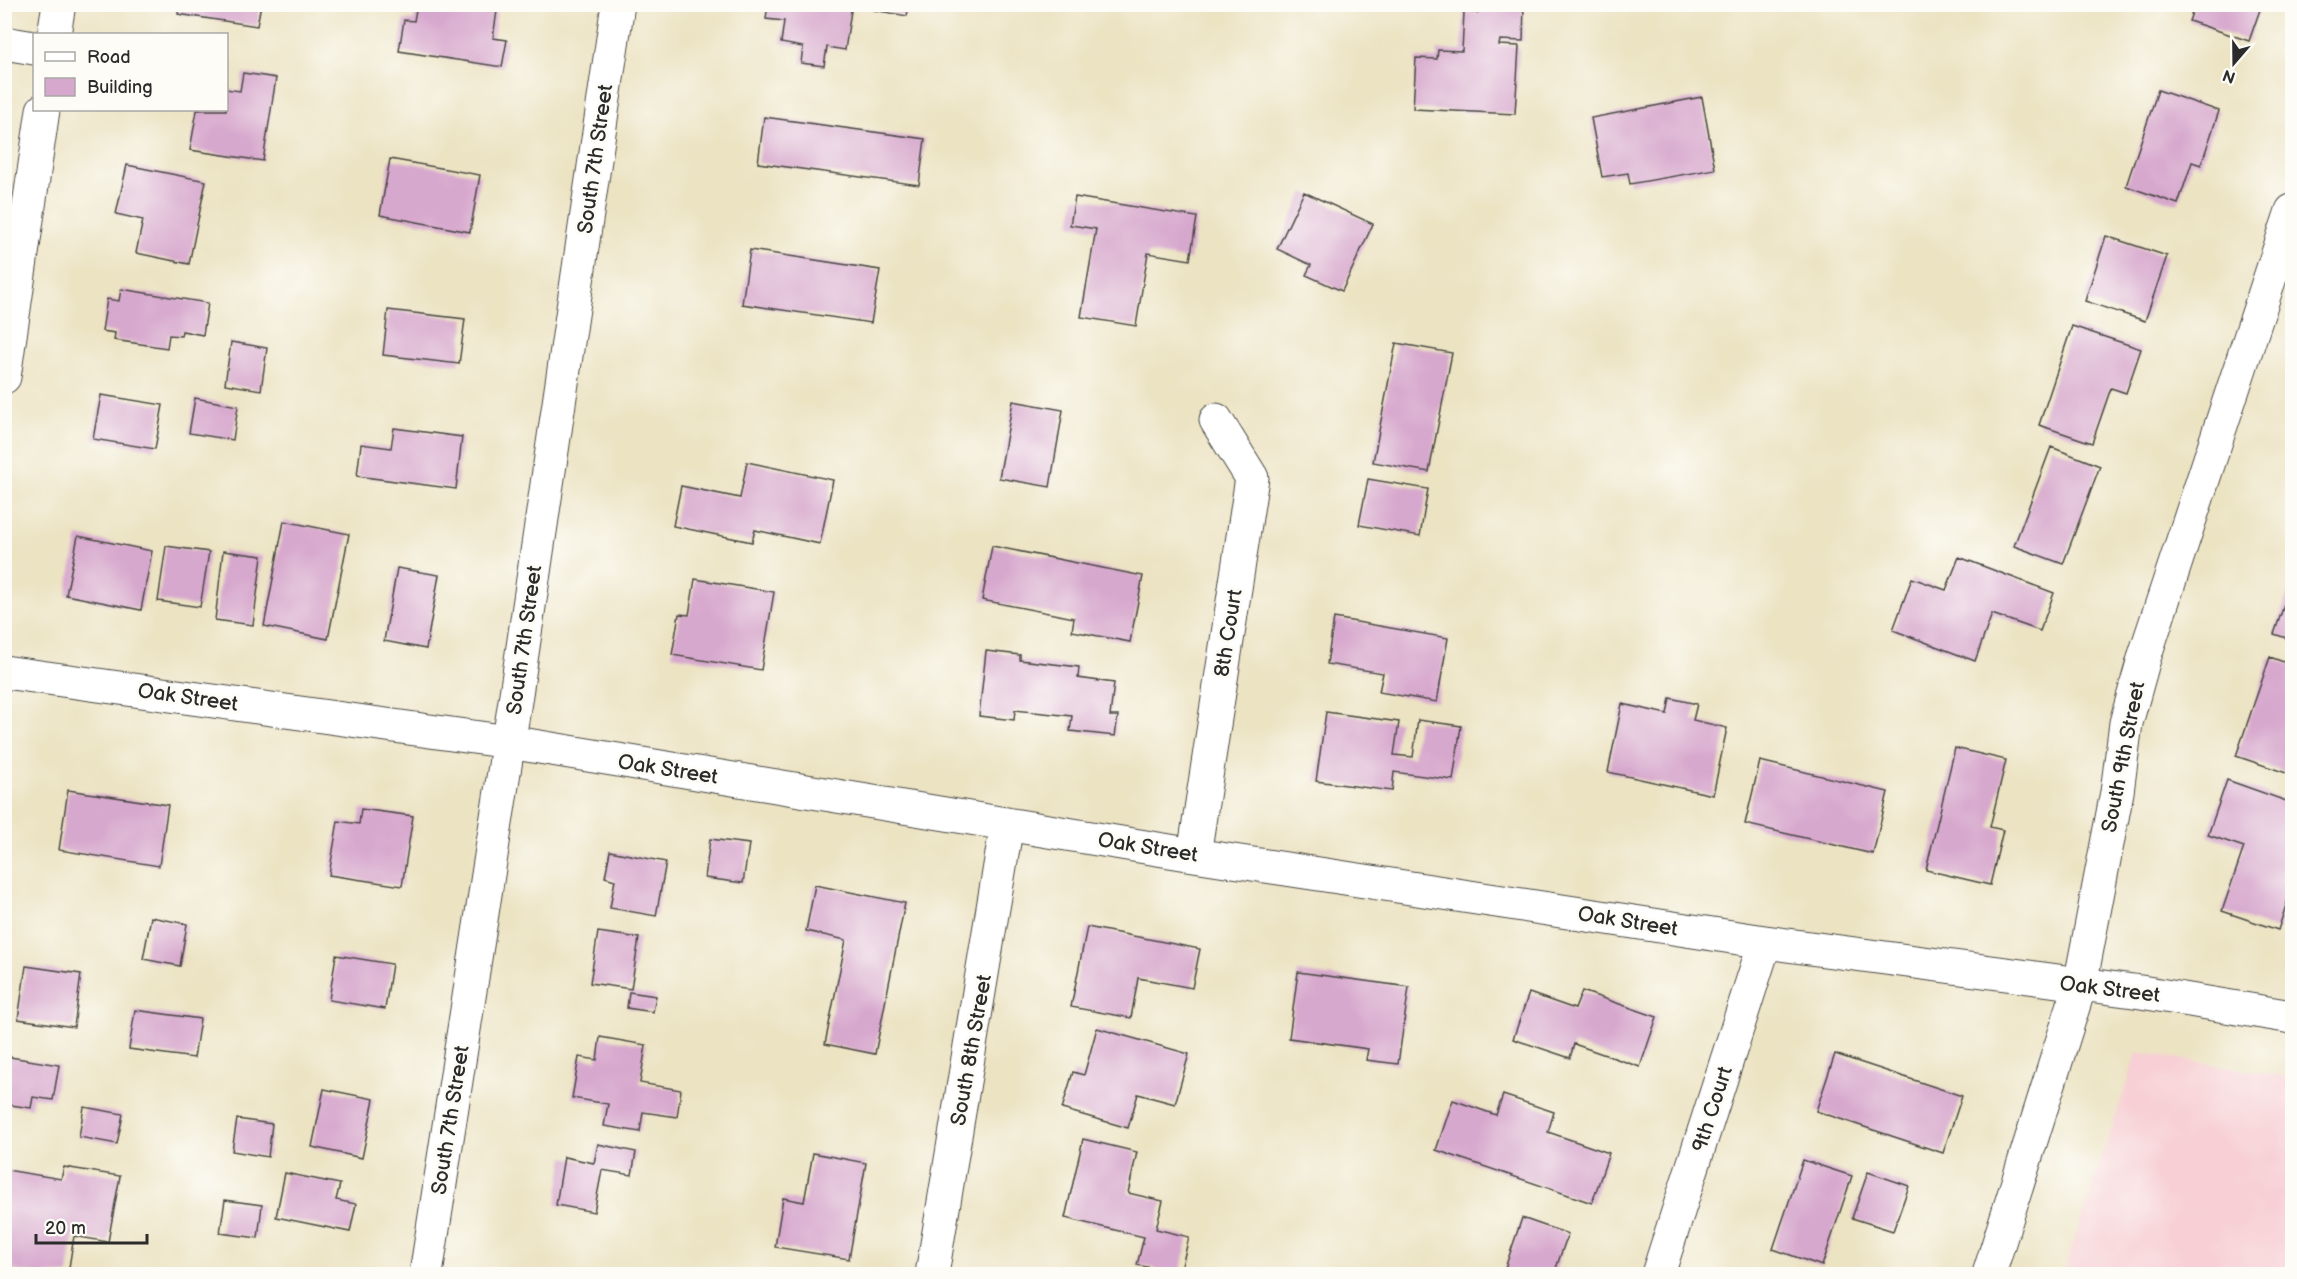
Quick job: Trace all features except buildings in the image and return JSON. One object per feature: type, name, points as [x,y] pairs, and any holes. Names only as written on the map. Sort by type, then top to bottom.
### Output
[{"type":"street","points":[[54,33],[59,4]]},
{"type":"street","name":"South 7th Street","points":[[426,1275],[509,742],[618,4]]},
{"type":"street","points":[[4,44],[33,48]]},
{"type":"street","points":[[4,376],[43,111]]},
{"type":"street","name":"South 9th Street","points":[[1989,1275],[2080,985],[2117,792],[2126,723],[2145,655],[2292,211]]},
{"type":"street","name":"8th Court","points":[[1194,855],[1252,478],[1216,420]]},
{"type":"street","name":"Oak Street","points":[[4,672],[509,742],[1194,855],[1765,942],[2141,992],[2292,1017]]},
{"type":"street","name":"South 8th Street","points":[[933,1275],[1007,824]]},
{"type":"street","name":"9th Court","points":[[1658,1275],[1765,942]]},
{"type":"shaded area","points":[[2137,1052],[2292,1077],[2292,1274],[2063,1274]]}]
